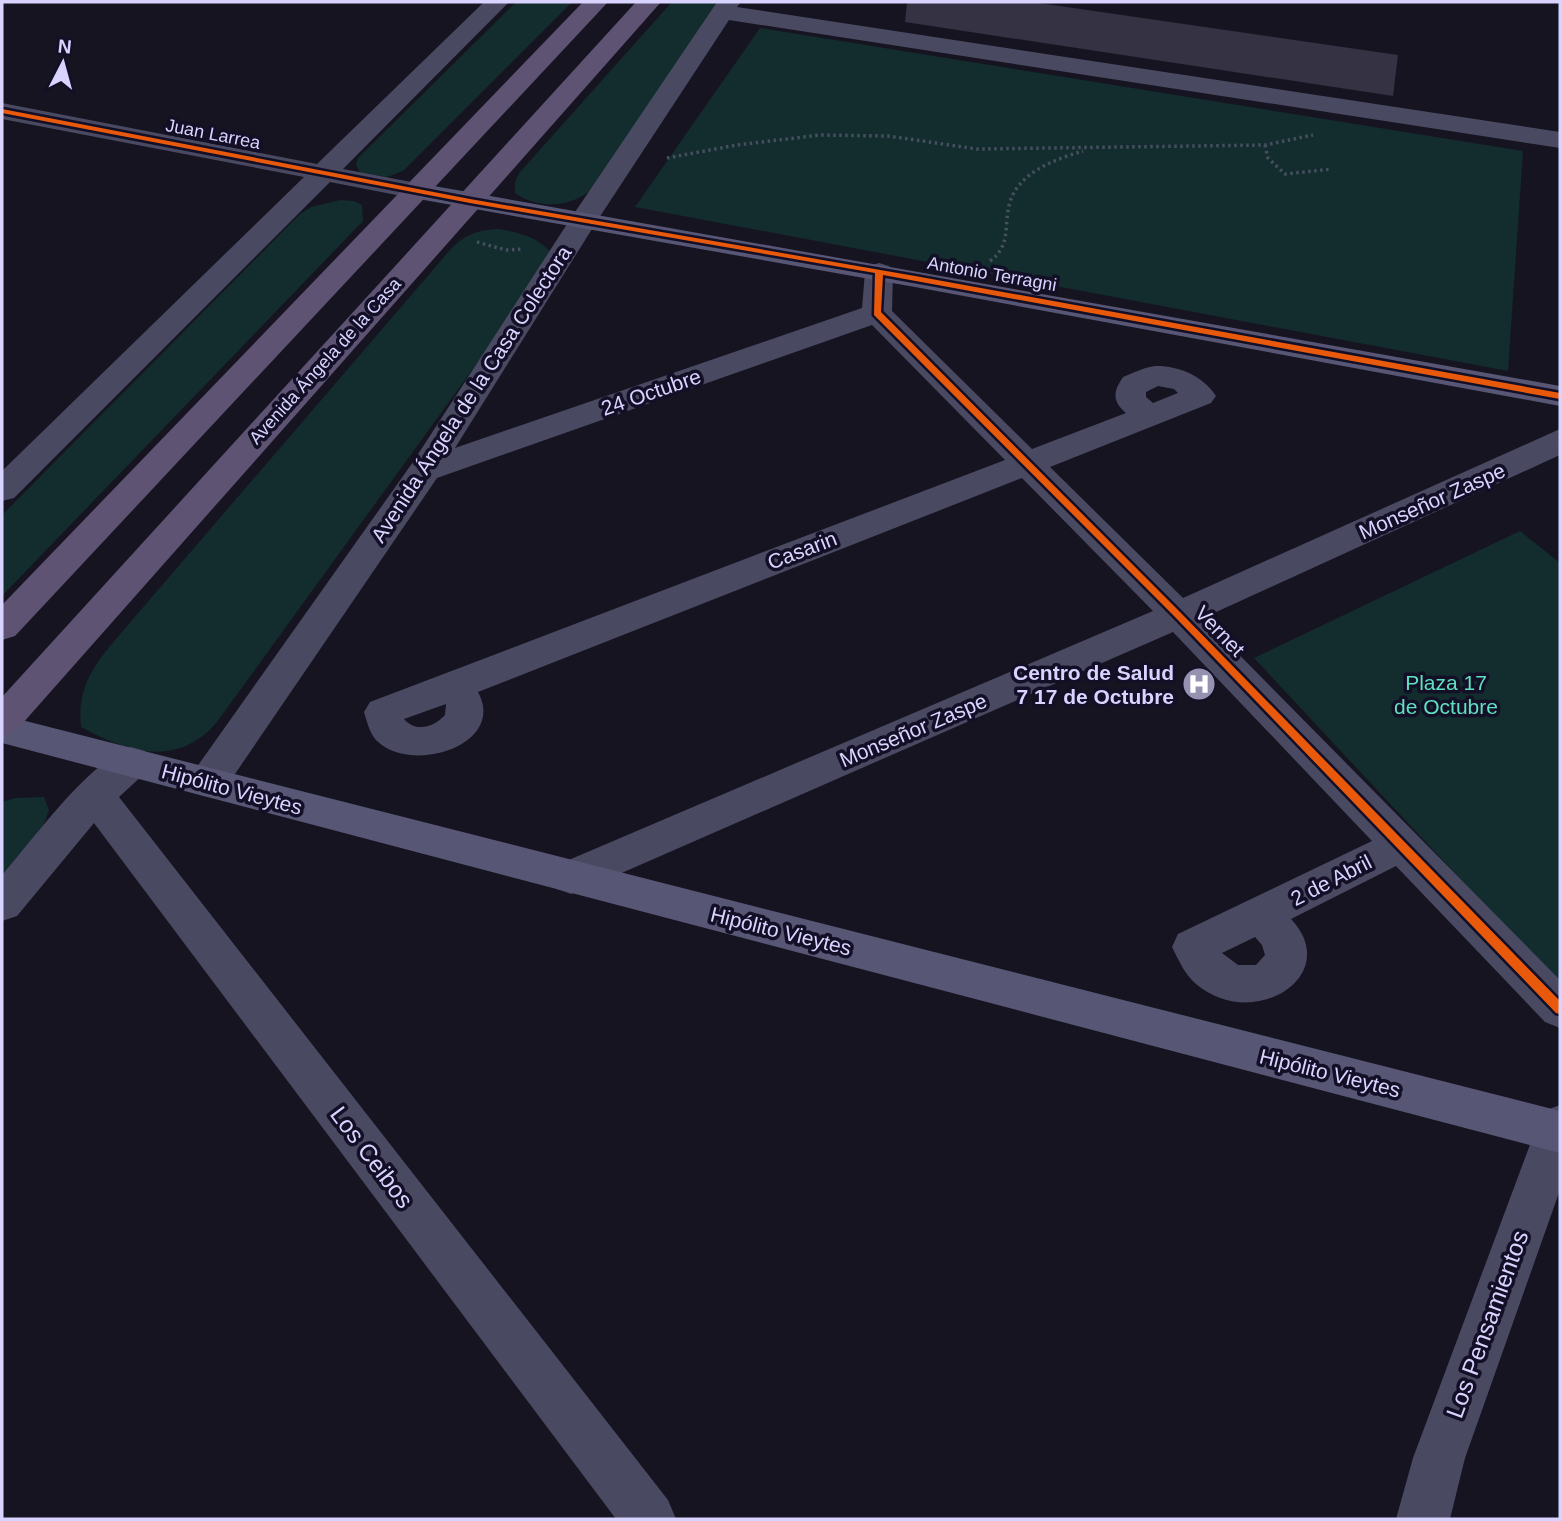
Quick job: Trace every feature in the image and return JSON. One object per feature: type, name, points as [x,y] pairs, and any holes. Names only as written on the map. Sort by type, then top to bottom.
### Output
[{"type":"main road","points":[[2,627],[596,2]]},
{"type":"main road","name":"Avenida Ángela de la Casa","points":[[2,722],[649,2]]},
{"type":"street","points":[[2,490],[497,2]]},
{"type":"street","points":[[742,8],[1560,140]]},
{"type":"street","name":"Avenida Ángela de la Casa Colectora","points":[[208,782],[425,470],[583,221],[742,8]]},
{"type":"street","name":"Juan Larrea","points":[[2,111],[417,191]]},
{"type":"street","name":"Antonio Terragni","points":[[417,191],[1560,396]]},
{"type":"street","points":[[877,313],[879,272]]},
{"type":"street","name":"24 Octubre","points":[[425,470],[877,313]]},
{"type":"street","name":"Vernet","points":[[877,313],[1027,461],[1560,1009]]},
{"type":"street","name":"Casarin","points":[[455,686],[1027,461],[1149,416]]},
{"type":"street","name":"Monseñor Zaspe","points":[[570,877],[1178,615],[1553,446],[1560,439]]},
{"type":"street","name":"Hipólito Vieytes","points":[[2,729],[1559,1130]]},
{"type":"street","points":[[2,904],[95,795],[131,762]]},
{"type":"street","name":"Los Ceibos","points":[[95,795],[649,1519]]},
{"type":"street","name":"2 de Abril","points":[[1261,915],[1401,845]]},
{"type":"street","name":"Los Pensamientos","points":[[1423,1519],[1439,1458],[1559,1130]]},
{"type":"path","points":[[657,164],[668,158],[737,145],[820,135],[888,136],[977,149],[1091,149],[1265,145],[1321,134]]},
{"type":"path","points":[[1265,145],[1268,158],[1285,174],[1332,169]]},
{"type":"path","points":[[989,261],[999,257],[1007,244],[1009,211],[1014,194],[1038,170],[1060,158],[1091,149]]},
{"type":"path","points":[[475,242],[506,250],[532,249]]},
{"type":"green space","points":[[516,2],[572,2],[403,171],[387,177],[360,173],[356,164],[358,158]]},
{"type":"green space","points":[[672,2],[717,2],[595,186],[577,199],[556,204],[535,202],[515,193],[515,182],[520,172]]},
{"type":"green space","points":[[760,28],[1523,151],[1508,371],[635,207]]},
{"type":"green space","points":[[340,200],[354,201],[362,205],[363,221],[2,596],[2,515],[300,214],[311,207]]},
{"type":"green space","points":[[499,229],[527,236],[550,251],[520,304],[217,722],[186,746],[152,752],[117,744],[81,727],[80,711],[86,684],[99,660],[117,638],[450,250],[472,234]]},
{"type":"green space","name":"Plaza 17 de Octubre","points":[[1520,531],[1560,563],[1560,986],[1254,658]]},
{"type":"green space","points":[[44,797],[49,810],[41,832],[2,875],[2,802],[15,798]]},
{"type":"building","points":[[907,2],[1032,2],[1398,55],[1393,96],[905,22]]},
{"type":"cycle path","points":[[2,111],[470,201],[915,278],[1560,396]]},
{"type":"cycle path","points":[[879,272],[877,313],[1178,615],[1560,1009]]},
{"type":"place","name":"Centro de Salud 7 17 de Octubre","points":[[1199,684]]}]
